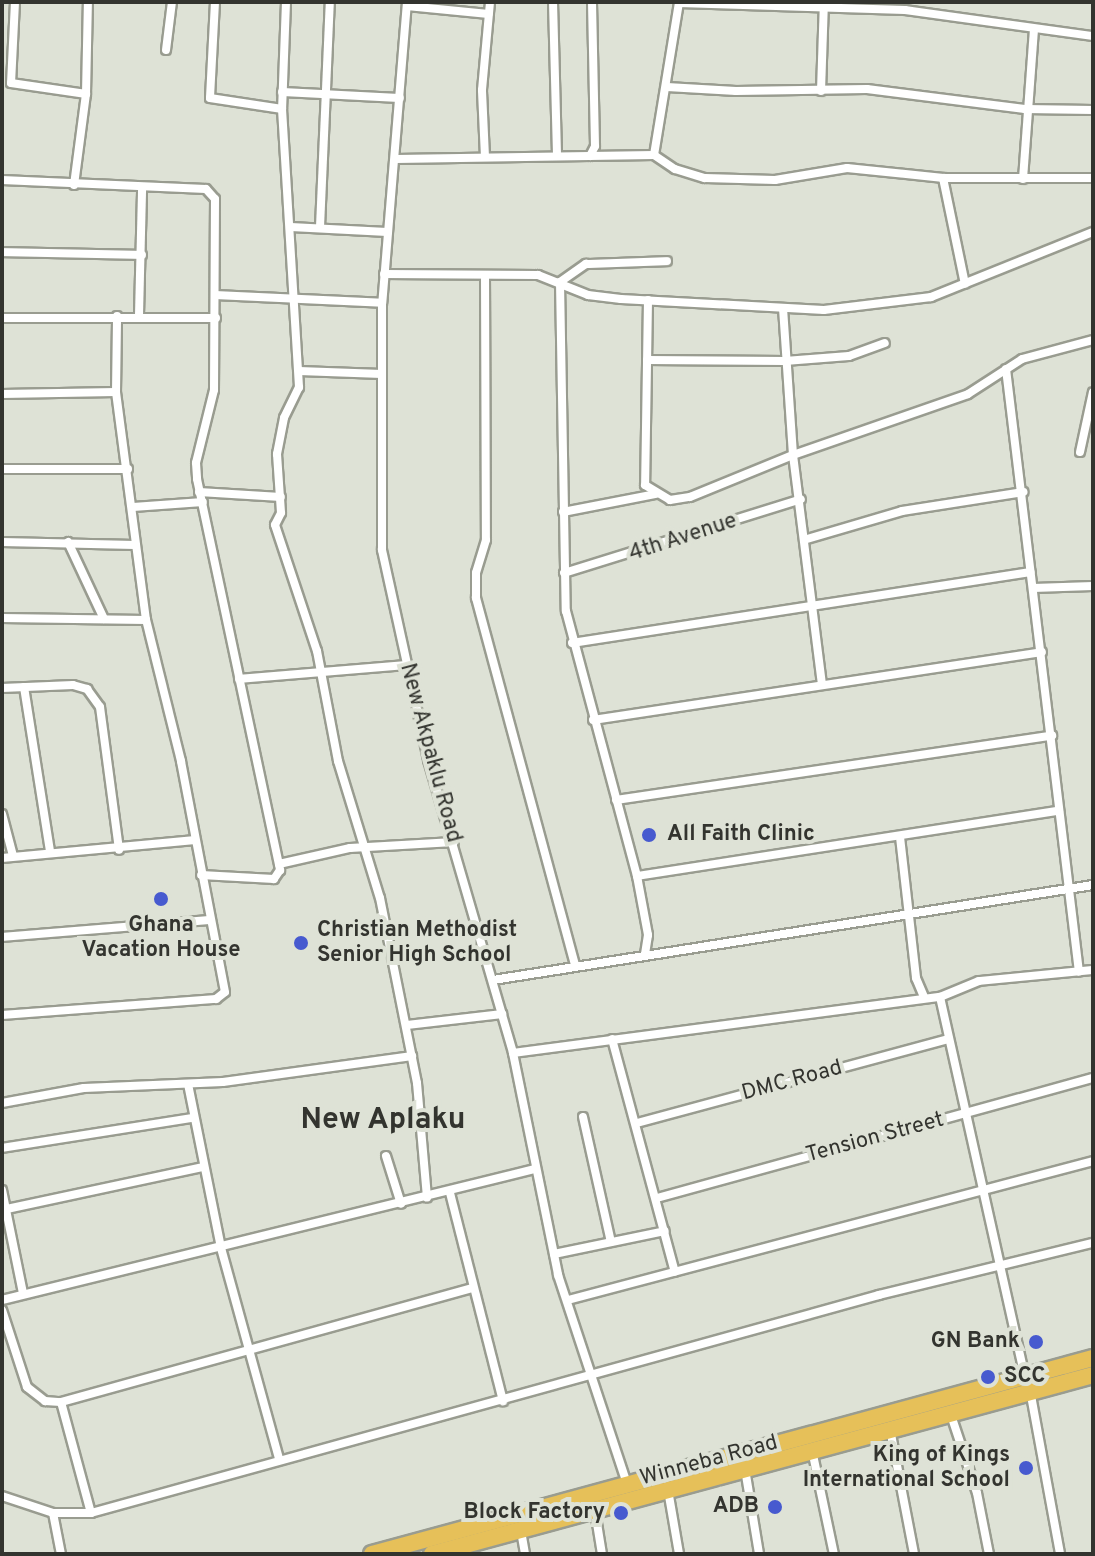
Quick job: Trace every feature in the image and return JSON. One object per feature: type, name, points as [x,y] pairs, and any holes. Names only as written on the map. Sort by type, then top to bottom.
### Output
[{"type":"highway","name":"Winneba Road","points":[[372,1554],[627,1484],[947,1406],[1027,1383],[1093,1358]]},
{"type":"highway","name":"Winneba Road","points":[[1027,1383],[1092,1376]]},
{"type":"highway","name":"Winneba Road","points":[[432,1554],[452,1552],[890,1428],[947,1406]]},
{"type":"street","points":[[15,2],[11,83],[86,94]]},
{"type":"street","points":[[74,185],[86,94],[88,2]]},
{"type":"street","points":[[166,50],[172,2]]},
{"type":"street","points":[[215,2],[210,98],[282,109]]},
{"type":"street","points":[[286,2],[282,109],[299,387],[284,418],[277,454],[275,474],[281,497],[275,525],[320,674],[407,1025],[427,1198]]},
{"type":"street","points":[[320,227],[330,2]]},
{"type":"street","points":[[485,157],[482,90],[490,2]]},
{"type":"street","points":[[553,2],[557,155]]},
{"type":"street","points":[[590,156],[595,146],[592,2]]},
{"type":"street","points":[[654,155],[679,2],[905,6],[1093,36]]},
{"type":"street","points":[[407,4],[489,14]]},
{"type":"street","name":"New Akpaklu Road","points":[[407,4],[382,303],[382,550],[405,665],[513,1053],[554,1254],[627,1484]]},
{"type":"street","points":[[821,91],[825,4]]},
{"type":"street","points":[[1023,179],[1025,109],[1034,29]]},
{"type":"street","points":[[667,87],[821,91],[867,89],[1025,109],[1093,110]]},
{"type":"street","points":[[282,92],[400,98]]},
{"type":"street","points":[[396,159],[654,155],[675,169],[705,178],[775,180],[847,168],[943,178],[1093,178]]},
{"type":"street","points":[[943,178],[965,284]]},
{"type":"street","points":[[2,180],[212,192],[216,318],[214,390],[196,463],[199,492],[279,864],[274,879],[201,875]]},
{"type":"street","points":[[139,315],[142,188]]},
{"type":"street","points":[[290,227],[388,232]]},
{"type":"street","points":[[384,274],[538,275],[588,295],[783,308],[866,306],[931,297],[1093,232]]},
{"type":"street","points":[[2,252],[142,255]]},
{"type":"street","points":[[560,282],[586,264],[667,261]]},
{"type":"street","points":[[485,275],[486,540],[476,573],[476,598],[575,965]]},
{"type":"street","points":[[560,282],[564,573],[572,643],[637,876],[648,935],[645,954]]},
{"type":"street","points":[[215,295],[382,303]]},
{"type":"street","points":[[648,300],[645,485],[670,500],[690,497],[793,455],[968,394],[1022,359],[1093,340]]},
{"type":"street","points":[[783,308],[793,455],[807,539],[822,683]]},
{"type":"street","points":[[2,318],[139,315],[216,318]]},
{"type":"street","points":[[2,1015],[221,997],[225,983],[208,920],[176,736],[146,620],[116,392],[117,316]]},
{"type":"street","points":[[647,360],[785,361],[849,356],[885,343]]},
{"type":"street","points":[[1006,369],[1024,492],[1079,972]]},
{"type":"street","points":[[299,371],[382,374]]},
{"type":"street","points":[[2,394],[116,392]]},
{"type":"street","points":[[1080,452],[1093,392]]},
{"type":"street","points":[[2,469],[128,469]]},
{"type":"street","points":[[199,492],[281,497]]},
{"type":"street","points":[[807,539],[902,511],[1024,492]]},
{"type":"street","points":[[563,512],[656,494]]},
{"type":"street","name":"4th Avenue","points":[[564,573],[801,499]]},
{"type":"street","points":[[133,507],[203,502]]},
{"type":"street","points":[[2,542],[135,545]]},
{"type":"street","points":[[68,542],[104,619]]},
{"type":"street","points":[[572,643],[812,602],[1031,572]]},
{"type":"street","points":[[1033,588],[1093,586]]},
{"type":"street","points":[[2,618],[146,620]]},
{"type":"street","points":[[593,720],[1042,652]]},
{"type":"street","points":[[239,679],[405,665]]},
{"type":"street","points":[[24,687],[50,851]]},
{"type":"street","points":[[2,688],[80,687],[100,707],[119,850]]},
{"type":"street","points":[[616,800],[1052,736]]},
{"type":"street","points":[[637,876],[1059,811]]},
{"type":"street","points":[[2,814],[13,856]]},
{"type":"street","points":[[900,837],[916,978],[924,997]]},
{"type":"street","points":[[2,858],[50,851],[119,850],[195,840]]},
{"type":"street","points":[[279,864],[364,848],[454,842]]},
{"type":"street","points":[[493,980],[1093,885]]},
{"type":"street","points":[[2,937],[208,920]]},
{"type":"street","points":[[513,1053],[940,997],[979,981],[1093,970]]},
{"type":"street","points":[[940,997],[1027,1383],[1060,1554]]},
{"type":"street","points":[[407,1025],[502,1014]]},
{"type":"street","points":[[612,1039],[675,1272]]},
{"type":"street","name":"DMC Road","points":[[637,1123],[948,1039]]},
{"type":"street","points":[[2,1103],[84,1088],[188,1084],[412,1056]]},
{"type":"street","name":"Tension Street","points":[[657,1198],[1093,1078]]},
{"type":"street","points":[[188,1084],[192,1118],[221,1248],[279,1458]]},
{"type":"street","points":[[583,1117],[611,1242]]},
{"type":"street","points":[[2,1148],[192,1118]]},
{"type":"street","points":[[386,1156],[401,1204]]},
{"type":"street","points":[[568,1300],[1093,1161]]},
{"type":"street","points":[[4,1210],[203,1167]]},
{"type":"street","points":[[2,1300],[450,1193],[535,1169]]},
{"type":"street","points":[[2,1190],[23,1293]]},
{"type":"street","points":[[450,1193],[503,1401]]},
{"type":"street","points":[[554,1254],[665,1231]]},
{"type":"street","points":[[2,1496],[53,1513],[91,1513],[279,1458],[591,1378],[879,1295],[1002,1268],[1093,1243]]},
{"type":"street","points":[[2,1310],[27,1387],[45,1401],[61,1402],[472,1288]]},
{"type":"street","points":[[61,1402],[91,1513]]},
{"type":"street","points":[[947,1406],[977,1493],[989,1554]]},
{"type":"street","points":[[890,1428],[914,1554]]},
{"type":"street","points":[[812,1449],[834,1554]]},
{"type":"street","points":[[745,1468],[759,1554]]},
{"type":"street","points":[[668,1490],[679,1554]]},
{"type":"street","points":[[595,1511],[602,1554]]},
{"type":"street","points":[[53,1513],[61,1554]]},
{"type":"street","points":[[521,1531],[525,1554]]},
{"type":"place","name":"All Faith Clinic","points":[[649,835]]},
{"type":"place","name":"Ghana Vacation House","points":[[161,899]]},
{"type":"place","name":"Christian Methodist Senior High School","points":[[301,943]]},
{"type":"place","name":"GN Bank","points":[[1036,1342]]},
{"type":"place","name":"SCC","points":[[988,1377]]},
{"type":"place","name":"King of Kings International School","points":[[1026,1468]]},
{"type":"place","name":"ADB","points":[[775,1507]]},
{"type":"place","name":"Block Factory","points":[[621,1513]]},
{"type":"district","name":"New Aplaku","points":[[383,1121]]}]
